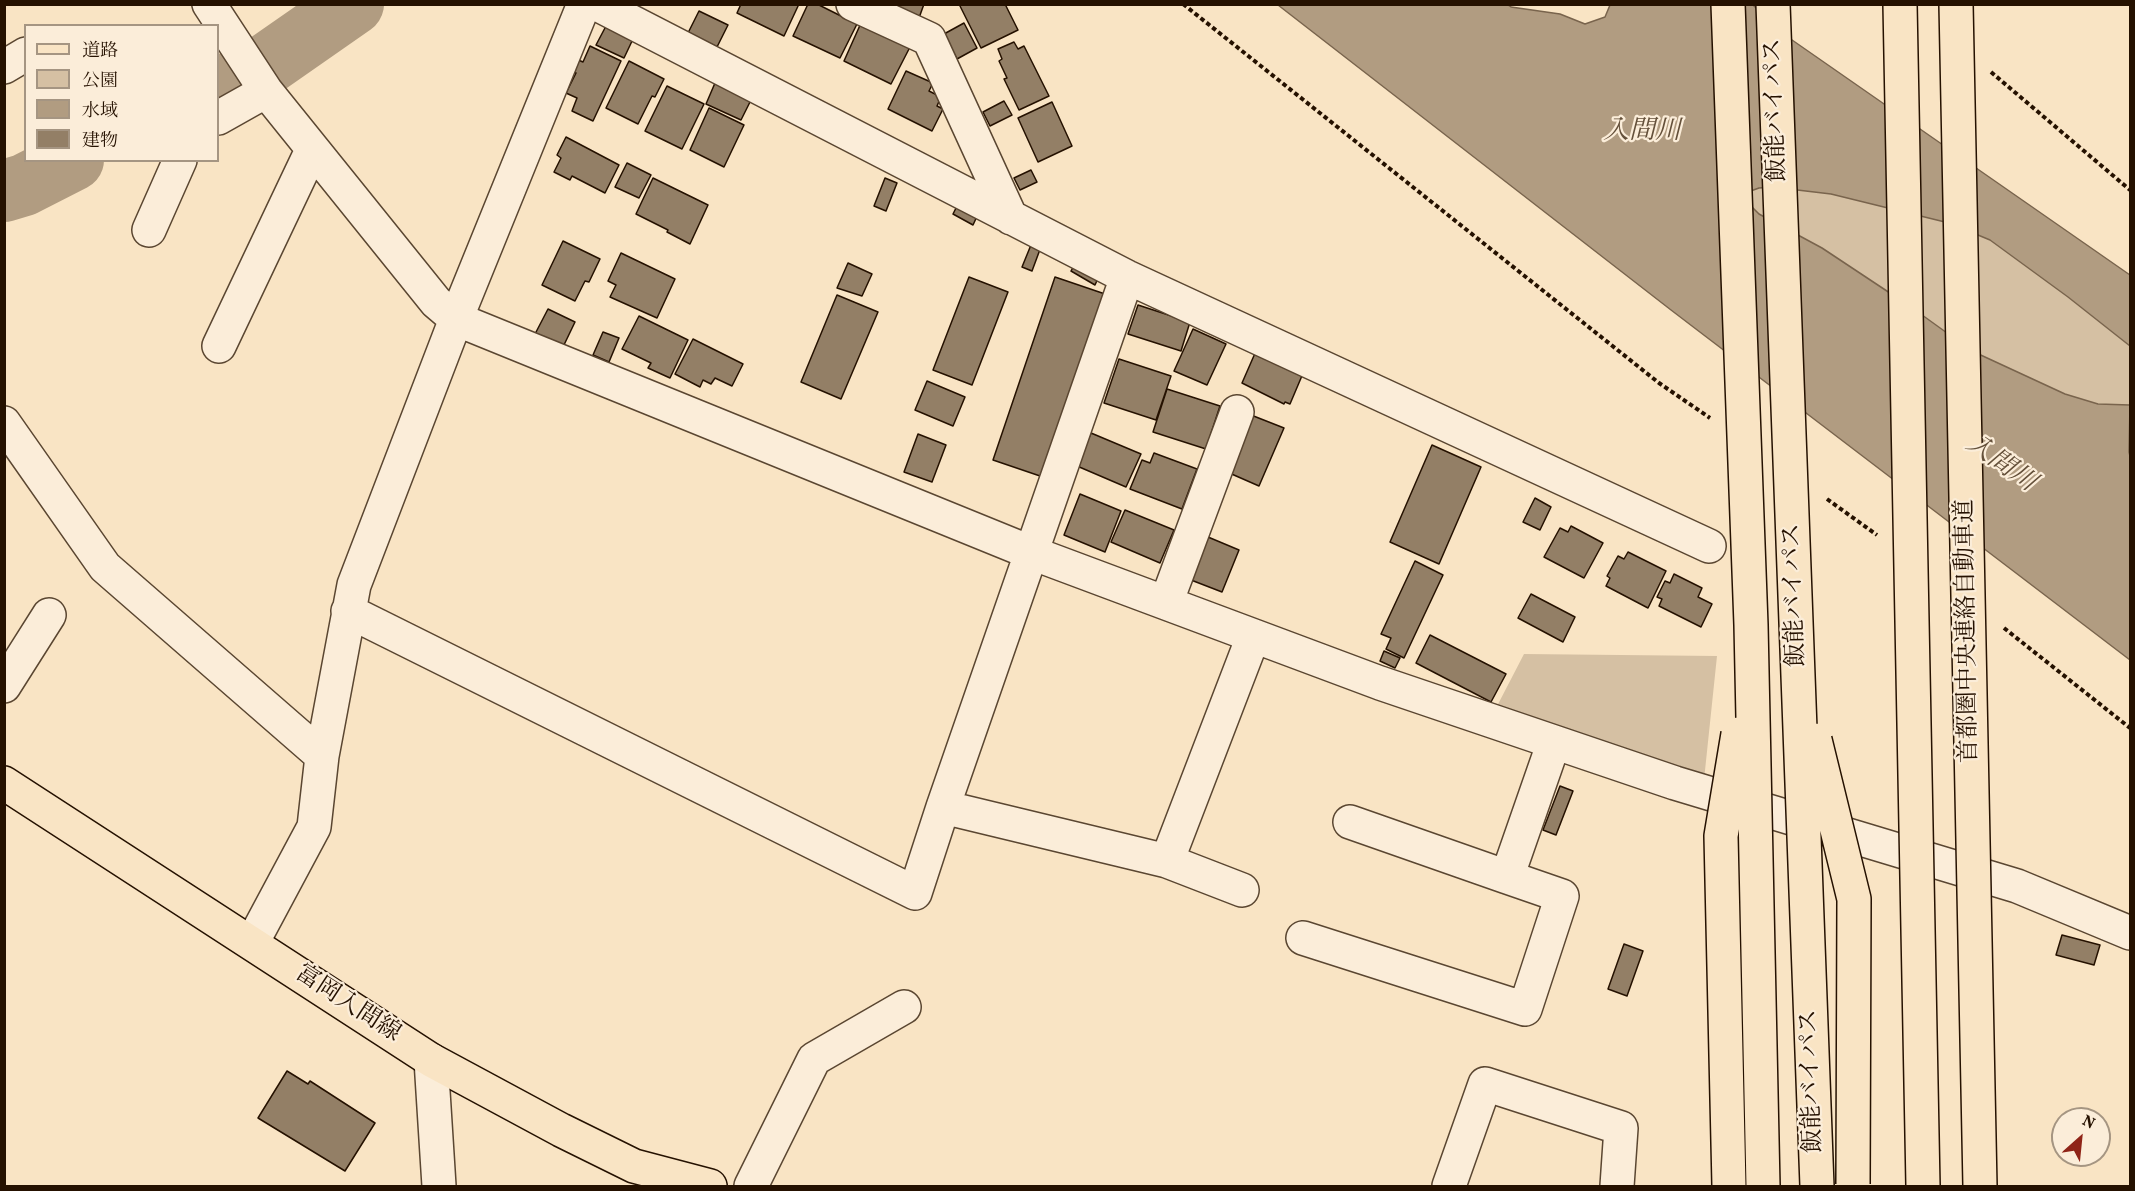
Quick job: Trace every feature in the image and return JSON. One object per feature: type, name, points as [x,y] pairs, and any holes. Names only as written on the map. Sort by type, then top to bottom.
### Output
[{"type":"main road","name":"飯能バイパス","points":[[1728,4],[1751,652],[1763,1186]]},
{"type":"main road","name":"飯能バイパス","points":[[1773,4],[1817,1186]]},
{"type":"main road","points":[[1900,4],[1923,1186]]},
{"type":"main road","name":"首都圏中央連絡自動車道","points":[[1956,4],[1980,1186]]},
{"type":"main road","points":[[1729,1186],[1721,836],[1751,652]]},
{"type":"main road","points":[[1799,674],[1854,898],[1853,1184]]},
{"type":"main road","name":"富岡入間線","points":[[4,783],[431,1060],[561,1130],[634,1166],[710,1186]]},
{"type":"street","points":[[209,4],[266,91],[312,150],[436,302],[456,319],[1032,553],[1254,637],[1380,683],[1675,783],[2017,886],[2130,933]]},
{"type":"street","points":[[252,943],[314,827],[322,756],[354,585],[456,319],[584,4]]},
{"type":"street","points":[[597,4],[1127,277],[1709,546]]},
{"type":"street","points":[[853,4],[929,39],[1011,218]]},
{"type":"street","points":[[4,67],[24,55]]},
{"type":"street","points":[[219,117],[266,91]]},
{"type":"street","points":[[219,346],[312,150]]},
{"type":"street","points":[[149,230],[179,162]]},
{"type":"street","points":[[348,611],[915,893],[1127,277]]},
{"type":"street","points":[[1166,603],[1237,412]]},
{"type":"street","points":[[4,423],[105,567],[322,756]]},
{"type":"street","points":[[4,686],[49,615]]},
{"type":"street","points":[[1167,861],[1254,637]]},
{"type":"street","points":[[1507,877],[1554,741]]},
{"type":"street","points":[[943,807],[1167,861],[1242,890]]},
{"type":"street","points":[[1303,938],[1525,1009],[1562,896],[1350,822]]},
{"type":"street","points":[[752,1186],[814,1059],[904,1007]]},
{"type":"street","points":[[431,1060],[439,1186]]},
{"type":"street","points":[[1449,1186],[1485,1084],[1621,1128],[1617,1186]]},
{"type":"path","points":[[1183,4],[1659,382],[1718,423]]},
{"type":"path","points":[[1990,71],[2130,190]]},
{"type":"path","points":[[1825,498],[1882,539]]},
{"type":"path","points":[[2001,626],[2130,728]]},
{"type":"green space","points":[[1759,188],[1783,188],[1831,194],[1949,223],[1990,240],[2130,346],[2130,405],[2098,404],[2065,394],[1972,351],[1822,248],[1759,214],[1746,201],[1748,192]]},
{"type":"green space","points":[[1524,654],[1717,656],[1704,780],[1495,710]]},
{"type":"water","name":"入間川","points":[[1278,5],[1508,5],[1560,14],[1585,24],[1605,17],[1610,5],[1753,5],[1782,33],[2130,275],[2130,346],[1990,240],[1949,223],[1831,194],[1772,187],[1748,192],[1746,201],[1759,214],[1822,248],[1972,351],[2065,394],[2098,404],[2130,405],[2130,660],[1671,310]]},
{"type":"building","points":[[741,4],[799,4],[784,36],[737,13]]},
{"type":"building","points":[[808,4],[817,4],[857,24],[840,58],[793,36]]},
{"type":"building","points":[[891,4],[924,4],[919,18]]},
{"type":"building","points":[[959,4],[1005,4],[1018,30],[981,48]]},
{"type":"building","points":[[699,11],[728,25],[717,47],[688,33]]},
{"type":"building","points":[[861,23],[910,47],[891,84],[844,61]]},
{"type":"building","points":[[964,23],[977,48],[957,59],[944,34]]},
{"type":"building","points":[[606,26],[633,39],[624,58],[596,45]]},
{"type":"building","points":[[1014,42],[1018,49],[1024,46],[1049,96],[1019,110],[1004,79],[1007,78],[999,61],[1002,59],[998,49]]},
{"type":"building","points":[[590,46],[621,61],[593,121],[572,111],[577,98],[566,93],[576,73],[571,71],[576,59],[583,62]]},
{"type":"building","points":[[629,61],[664,79],[655,97],[652,96],[638,124],[606,108]]},
{"type":"building","points":[[906,71],[933,83],[929,91],[941,97],[937,106],[943,109],[932,131],[888,109]]},
{"type":"building","points":[[715,83],[751,100],[741,120],[706,104]]},
{"type":"building","points":[[667,86],[704,104],[682,149],[645,131]]},
{"type":"building","points":[[1004,101],[1012,115],[990,126],[983,112]]},
{"type":"building","points":[[1052,102],[1072,146],[1038,162],[1018,118]]},
{"type":"building","points":[[709,108],[744,125],[724,167],[690,150]]},
{"type":"building","points":[[566,137],[619,165],[605,193],[572,176],[570,180],[554,172],[561,158],[557,155]]},
{"type":"building","points":[[627,163],[651,175],[639,198],[615,187]]},
{"type":"building","points":[[1031,170],[1037,182],[1020,190],[1014,178]]},
{"type":"building","points":[[653,178],[708,205],[690,244],[636,214]]},
{"type":"building","points":[[885,178],[897,183],[886,211],[874,206]]},
{"type":"building","points":[[959,202],[979,212],[973,225],[953,214]]},
{"type":"building","points":[[1033,240],[1042,244],[1032,271],[1022,267]]},
{"type":"building","points":[[563,241],[600,259],[589,282],[585,281],[575,301],[542,285]]},
{"type":"building","points":[[621,253],[675,279],[657,318],[610,297],[616,285],[608,281]]},
{"type":"building","points":[[1076,262],[1099,276],[1095,285],[1071,271]]},
{"type":"building","points":[[848,263],[872,274],[862,296],[837,288]]},
{"type":"building","points":[[969,277],[1008,292],[972,385],[933,370]]},
{"type":"building","points":[[1055,277],[1105,294],[1043,477],[993,460]]},
{"type":"building","points":[[837,295],[878,312],[841,399],[801,382]]},
{"type":"building","points":[[1138,305],[1190,322],[1181,351],[1128,334]]},
{"type":"building","points":[[548,309],[575,322],[563,347],[535,334]]},
{"type":"building","points":[[639,316],[688,340],[670,378],[648,368],[651,363],[622,349]]},
{"type":"building","points":[[1193,329],[1226,344],[1207,385],[1174,371]]},
{"type":"building","points":[[603,332],[619,338],[609,362],[593,355]]},
{"type":"building","points":[[693,339],[743,364],[732,386],[715,378],[711,384],[703,380],[700,387],[675,374]]},
{"type":"building","points":[[1256,351],[1304,371],[1290,404],[1285,402],[1284,404],[1242,383]]},
{"type":"building","points":[[1119,359],[1171,376],[1156,420],[1104,403]]},
{"type":"building","points":[[927,381],[965,397],[953,426],[915,410]]},
{"type":"building","points":[[1167,389],[1220,406],[1206,449],[1153,432]]},
{"type":"building","points":[[1251,415],[1284,428],[1259,486],[1227,472]]},
{"type":"building","points":[[1091,433],[1141,454],[1126,487],[1077,466]]},
{"type":"building","points":[[918,434],[946,445],[932,482],[904,472]]},
{"type":"building","points":[[1432,445],[1481,467],[1439,564],[1390,542]]},
{"type":"building","points":[[1154,453],[1197,469],[1182,509],[1130,489],[1142,460],[1150,463]]},
{"type":"building","points":[[1080,494],[1121,511],[1105,552],[1064,535]]},
{"type":"building","points":[[1535,498],[1551,507],[1540,530],[1523,522]]},
{"type":"building","points":[[1125,510],[1174,530],[1160,563],[1111,542]]},
{"type":"building","points":[[1571,526],[1603,543],[1584,578],[1544,557],[1560,528],[1568,532]]},
{"type":"building","points":[[1208,537],[1239,550],[1222,592],[1191,580]]},
{"type":"building","points":[[1628,552],[1666,571],[1648,608],[1606,586],[1610,578],[1607,576],[1618,556],[1624,559]]},
{"type":"building","points":[[1415,561],[1443,575],[1404,658],[1386,649],[1391,638],[1381,634]]},
{"type":"building","points":[[1674,574],[1702,588],[1698,597],[1712,604],[1701,627],[1659,606],[1662,599],[1657,597],[1665,581],[1670,583]]},
{"type":"building","points":[[1531,594],[1575,617],[1563,642],[1518,618]]},
{"type":"building","points":[[1430,635],[1506,674],[1491,702],[1416,663]]},
{"type":"building","points":[[1384,651],[1400,658],[1395,668],[1380,661]]},
{"type":"building","points":[[1560,786],[1573,791],[1556,835],[1543,830]]},
{"type":"building","points":[[2062,935],[2100,945],[2094,965],[2056,955]]},
{"type":"building","points":[[1624,944],[1643,951],[1627,996],[1608,989]]},
{"type":"building","points":[[287,1071],[308,1084],[310,1081],[375,1123],[345,1171],[258,1118]]},
{"type":"waterway","points":[[219,88],[267,64],[353,4]]},
{"type":"waterway","points":[[4,191],[24,185],[69,162]]}]
